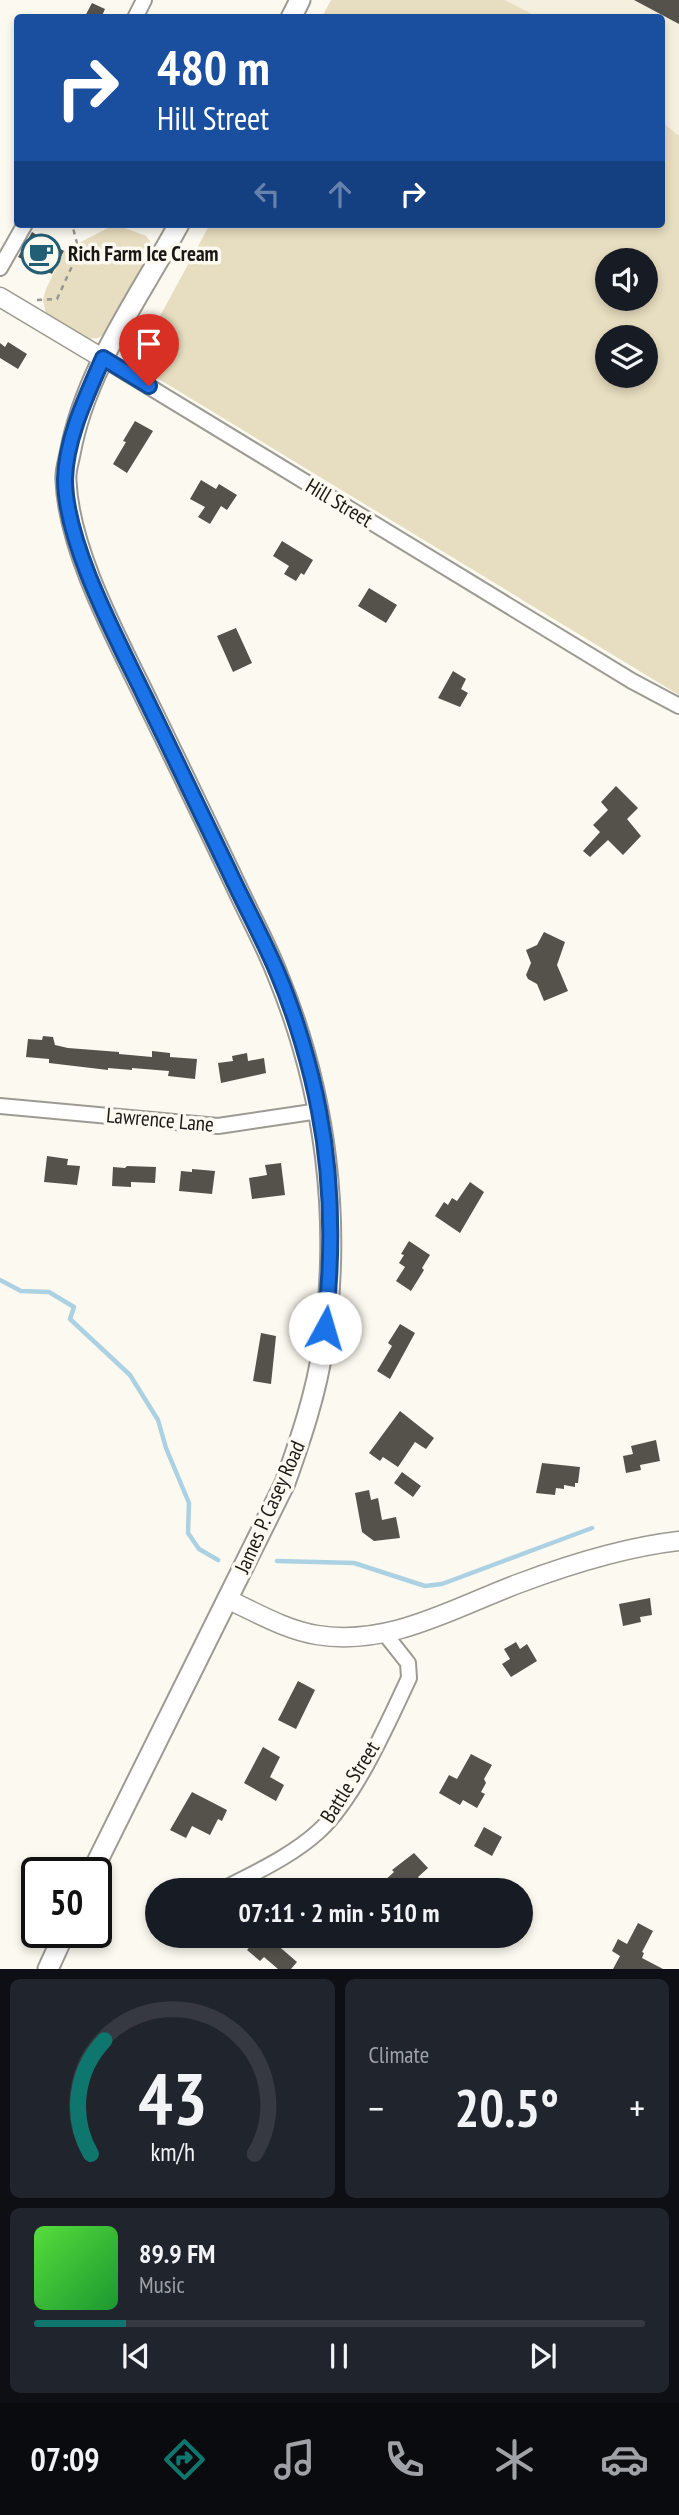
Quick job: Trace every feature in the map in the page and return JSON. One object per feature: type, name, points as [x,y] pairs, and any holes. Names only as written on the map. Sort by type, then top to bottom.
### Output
[{"type":"main road","name":"James P. Casey Road","points":[[100,1857],[285,1483],[307,1420],[323,1348],[330,1286],[332,1222],[329,1178],[319,1111],[305,1058],[278,976],[122,649],[87,569],[73,532],[65,479],[75,426],[103,358],[177,228]]},
{"type":"main road","points":[[48,1969],[58,1948]]},
{"type":"street","points":[[0,268],[23,228]]},
{"type":"street","name":"Hill Street","points":[[0,297],[620,674],[679,706]]},
{"type":"street","name":"Lawrence Lane","points":[[0,1106],[218,1126],[319,1111]]},
{"type":"street","points":[[229,1600],[286,1626],[317,1635],[352,1638],[385,1634],[555,1570],[625,1551],[679,1541]]},
{"type":"street","name":"Battle Street","points":[[244,1878],[319,1831],[351,1790],[409,1678],[408,1663],[385,1634]]},
{"type":"path","points":[[37,300],[57,299],[79,251],[73,228]]},
{"type":"shaded area","points":[[331,0],[505,0],[532,14],[324,14]]},
{"type":"shaded area","points":[[505,0],[679,0],[679,136],[665,124],[665,14],[532,14]]},
{"type":"shaded area","points":[[665,124],[679,136],[679,695],[134,364],[208,228],[665,228]]},
{"type":"shaded area","points":[[108,228],[125,228],[146,236],[154,246],[108,332],[98,338],[87,339],[46,314],[43,300],[46,289],[65,250]]},
{"type":"building","points":[[634,0],[679,0],[679,24],[665,14]]},
{"type":"building","points":[[92,3],[105,9],[103,14],[86,14]]},
{"type":"building","name":"Rich Farm Ice Cream","points":[[32,232],[64,251],[52,274],[18,257]]},
{"type":"building","points":[[8,342],[27,354],[18,369],[0,358],[0,343],[5,347]]},
{"type":"building","points":[[135,421],[153,431],[127,473],[113,464]]},
{"type":"building","points":[[201,480],[216,489],[219,484],[237,495],[227,510],[221,506],[210,524],[198,517],[205,507],[190,499]]},
{"type":"building","points":[[282,541],[313,560],[304,575],[301,573],[296,581],[284,574],[289,566],[273,556]]},
{"type":"building","points":[[369,588],[397,605],[386,623],[358,606]]},
{"type":"building","points":[[236,628],[252,663],[233,672],[217,636]]},
{"type":"building","points":[[453,671],[466,679],[461,689],[468,693],[460,707],[438,698]]},
{"type":"building","points":[[616,786],[638,808],[627,819],[641,836],[623,855],[608,840],[590,857],[583,851],[600,832],[593,825],[608,810],[601,802]]},
{"type":"building","points":[[544,932],[565,942],[557,965],[568,991],[544,1001],[537,984],[526,975],[531,963],[526,950],[537,945]]},
{"type":"building","points":[[43,1036],[53,1037],[55,1045],[68,1048],[152,1057],[152,1051],[170,1053],[170,1057],[197,1059],[195,1079],[168,1076],[169,1071],[132,1068],[108,1070],[49,1063],[49,1059],[26,1057],[28,1039],[42,1040]]},
{"type":"building","points":[[247,1053],[248,1061],[264,1058],[266,1073],[221,1083],[218,1063],[233,1061],[232,1056]]},
{"type":"building","points":[[47,1156],[68,1159],[67,1165],[80,1166],[77,1185],[44,1182]]},
{"type":"building","points":[[281,1163],[285,1195],[252,1199],[249,1178],[267,1175],[265,1165]]},
{"type":"building","points":[[113,1167],[156,1167],[155,1183],[131,1182],[131,1187],[112,1186]]},
{"type":"building","points":[[192,1169],[215,1171],[212,1194],[179,1191],[181,1171],[192,1172]]},
{"type":"building","points":[[470,1182],[484,1192],[460,1233],[435,1216],[444,1202],[448,1205],[452,1198],[457,1201]]},
{"type":"building","points":[[409,1241],[430,1255],[411,1291],[396,1281],[405,1267],[399,1263]]},
{"type":"building","points":[[400,1324],[415,1333],[390,1379],[377,1371],[392,1346],[388,1343]]},
{"type":"building","points":[[261,1333],[276,1336],[271,1384],[253,1381]]},
{"type":"building","points":[[400,1411],[434,1438],[426,1449],[415,1442],[398,1467],[383,1457],[380,1461],[369,1453]]},
{"type":"building","points":[[656,1440],[660,1461],[640,1465],[641,1470],[626,1473],[623,1456],[633,1454],[631,1446]]},
{"type":"building","points":[[542,1463],[580,1467],[578,1483],[575,1483],[575,1487],[564,1485],[564,1489],[556,1488],[555,1495],[536,1493]]},
{"type":"building","points":[[402,1472],[421,1486],[413,1497],[394,1483]]},
{"type":"building","points":[[369,1490],[371,1500],[378,1498],[382,1520],[396,1517],[400,1538],[374,1541],[362,1532],[355,1493]]},
{"type":"building","points":[[650,1598],[652,1615],[640,1617],[641,1622],[623,1626],[619,1604]]},
{"type":"building","points":[[516,1642],[520,1649],[527,1644],[537,1661],[511,1677],[502,1664],[510,1659],[504,1649]]},
{"type":"building","points":[[298,1681],[315,1690],[296,1729],[278,1720]]},
{"type":"building","points":[[263,1747],[280,1757],[270,1777],[284,1785],[276,1801],[244,1783]]},
{"type":"building","points":[[471,1754],[492,1765],[484,1779],[486,1783],[481,1792],[485,1794],[477,1808],[463,1800],[460,1805],[439,1793],[449,1775],[457,1779]]},
{"type":"building","points":[[192,1792],[227,1810],[222,1821],[218,1819],[210,1835],[192,1826],[186,1838],[170,1830]]},
{"type":"building","points":[[484,1827],[502,1837],[492,1856],[474,1846]]},
{"type":"building","points":[[414,1853],[428,1868],[419,1878],[387,1878],[394,1872],[392,1870]]},
{"type":"building","points":[[638,1923],[653,1931],[642,1952],[642,1958],[663,1969],[613,1969],[620,1956],[612,1951],[618,1939],[627,1944]]},
{"type":"building","points":[[281,1948],[297,1962],[291,1969],[278,1969],[264,1957],[260,1961],[247,1950]]},
{"type":"waterway","points":[[0,1280],[21,1291],[49,1292],[74,1307],[70,1319],[130,1375],[158,1420],[166,1448],[189,1503],[188,1533],[199,1549],[218,1560]]},
{"type":"waterway","points":[[277,1561],[354,1563],[425,1586],[442,1584],[592,1528]]},
{"type":"place","name":"Rich Farm Ice Cream","points":[[41,254]]},
{"type":"route","points":[[149,386],[103,358],[75,426],[65,479],[73,532],[122,649],[278,976],[305,1058],[319,1111],[329,1178],[332,1222],[330,1286],[325,1328]]}]
